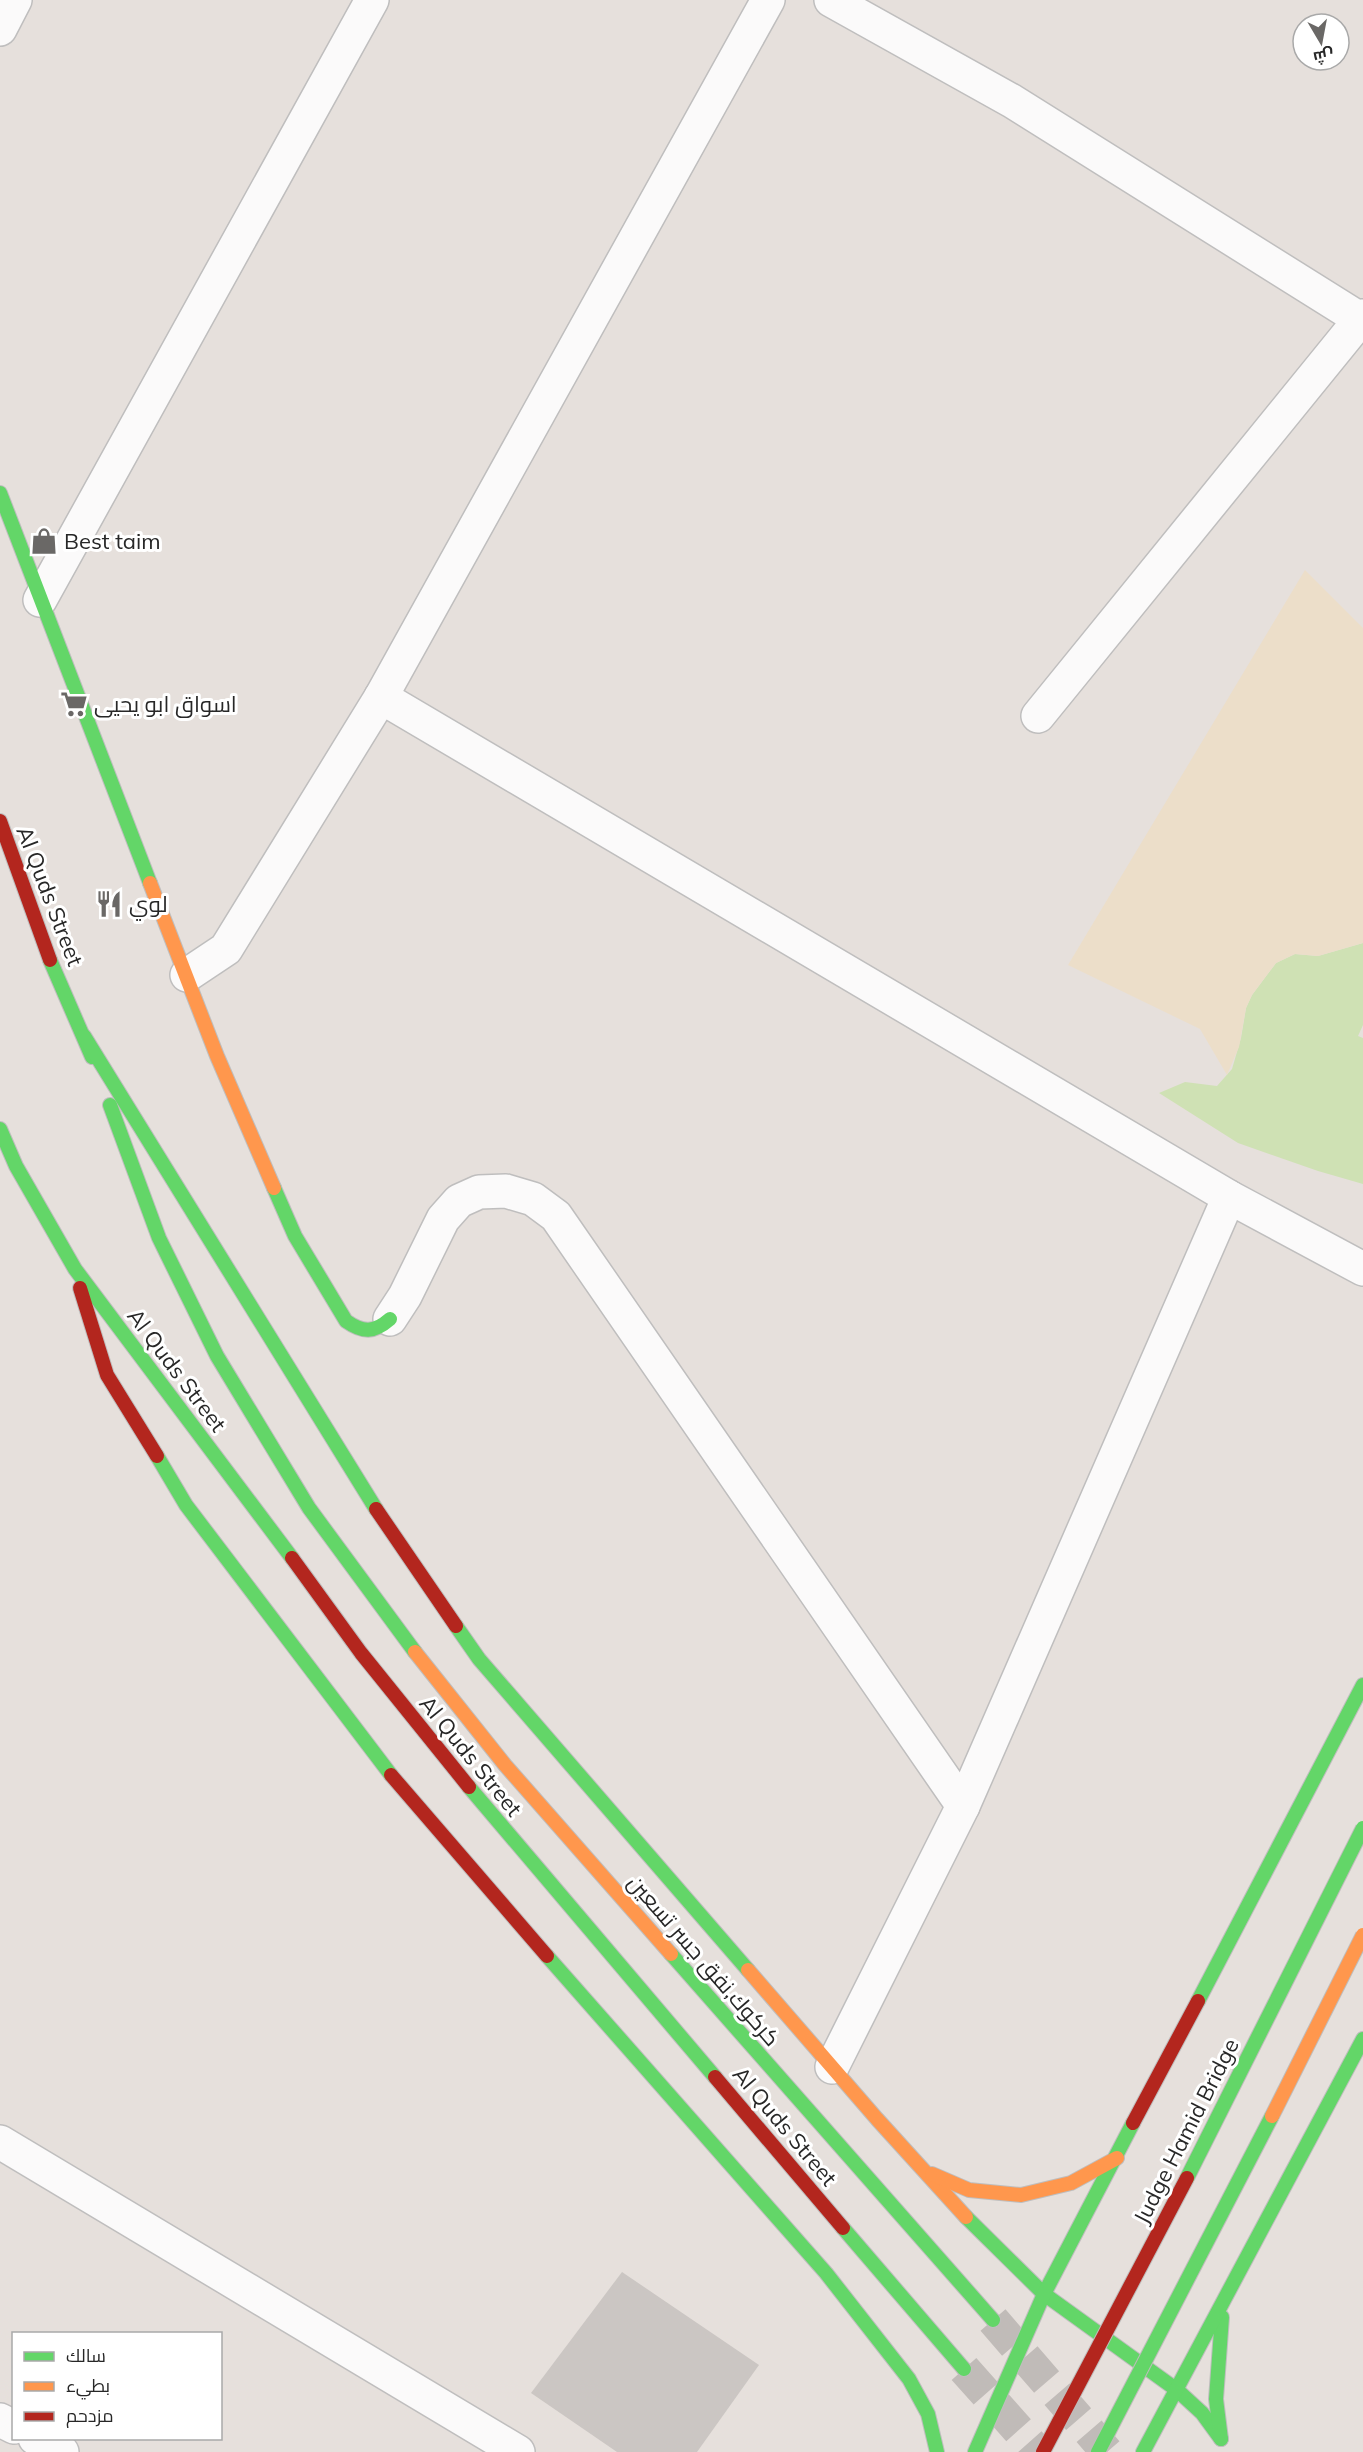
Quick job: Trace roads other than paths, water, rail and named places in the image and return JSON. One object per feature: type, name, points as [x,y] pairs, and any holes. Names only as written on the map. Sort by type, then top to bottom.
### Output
[{"type":"main road","points":[[0,493],[217,1056],[295,1236],[346,1321],[355,1328],[366,1331],[377,1330],[390,1319]]},
{"type":"main road","name":"Al Quds Street","points":[[0,821],[43,943],[84,1036],[159,1238],[217,1356],[309,1508],[390,1621]]},
{"type":"main road","points":[[84,1036],[383,1521],[479,1659],[832,2067],[981,2234],[1044,2294],[1177,2390],[1202,2413],[1223,2446]]},
{"type":"main road","name":"Al Quds Street","points":[[0,1129],[16,1166],[75,1269],[181,1408],[361,1653],[484,1806],[964,2369]]},
{"type":"main road","points":[[0,1150],[16,1166]]},
{"type":"main road","points":[[75,1269],[107,1375],[186,1505],[394,1779],[520,1926],[826,2273],[909,2379],[928,2414],[937,2452]]},
{"type":"main road","name":"كركوك,نفق جسر تسعين","points":[[390,1621],[505,1765],[993,2320]]},
{"type":"main road","points":[[975,2452],[1044,2294],[1363,1685]]},
{"type":"main road","name":"Judge Hamid Bridge","points":[[1043,2452],[1363,1828]]},
{"type":"main road","points":[[1098,2452],[1230,2200],[1363,1935]]},
{"type":"main road","points":[[1143,2452],[1363,2039]]},
{"type":"main road","points":[[922,2170],[969,2190],[1021,2194],[1071,2183],[1117,2158]]},
{"type":"main road","points":[[1223,2303],[1216,2399],[1223,2446]]},
{"type":"street","points":[[0,29],[15,0]]},
{"type":"street","points":[[40,600],[372,0]]},
{"type":"street","points":[[187,975],[226,949],[381,697],[768,0]]},
{"type":"street","points":[[831,0],[1012,100],[1362,319],[1038,716]]},
{"type":"street","points":[[381,697],[1229,1197],[1363,1269]]},
{"type":"street","points":[[390,1319],[405,1296],[442,1219],[459,1201],[479,1192],[506,1191],[534,1198],[556,1216],[963,1806]]},
{"type":"street","points":[[832,2067],[963,1806],[1229,1197]]},
{"type":"street","points":[[0,2142],[518,2452]]},
{"type":"street","points":[[38,2440],[62,2452]]},
{"type":"tunnel","points":[[993,2320],[1107,2452]]},
{"type":"tunnel","points":[[964,2369],[1038,2452]]},
{"type":"place","name":"Best taim","points":[[44,541]]},
{"type":"place","name":"اسواق ابو يحيى","points":[[74,704]]},
{"type":"place","name":"لوي","points":[[109,904]]}]
